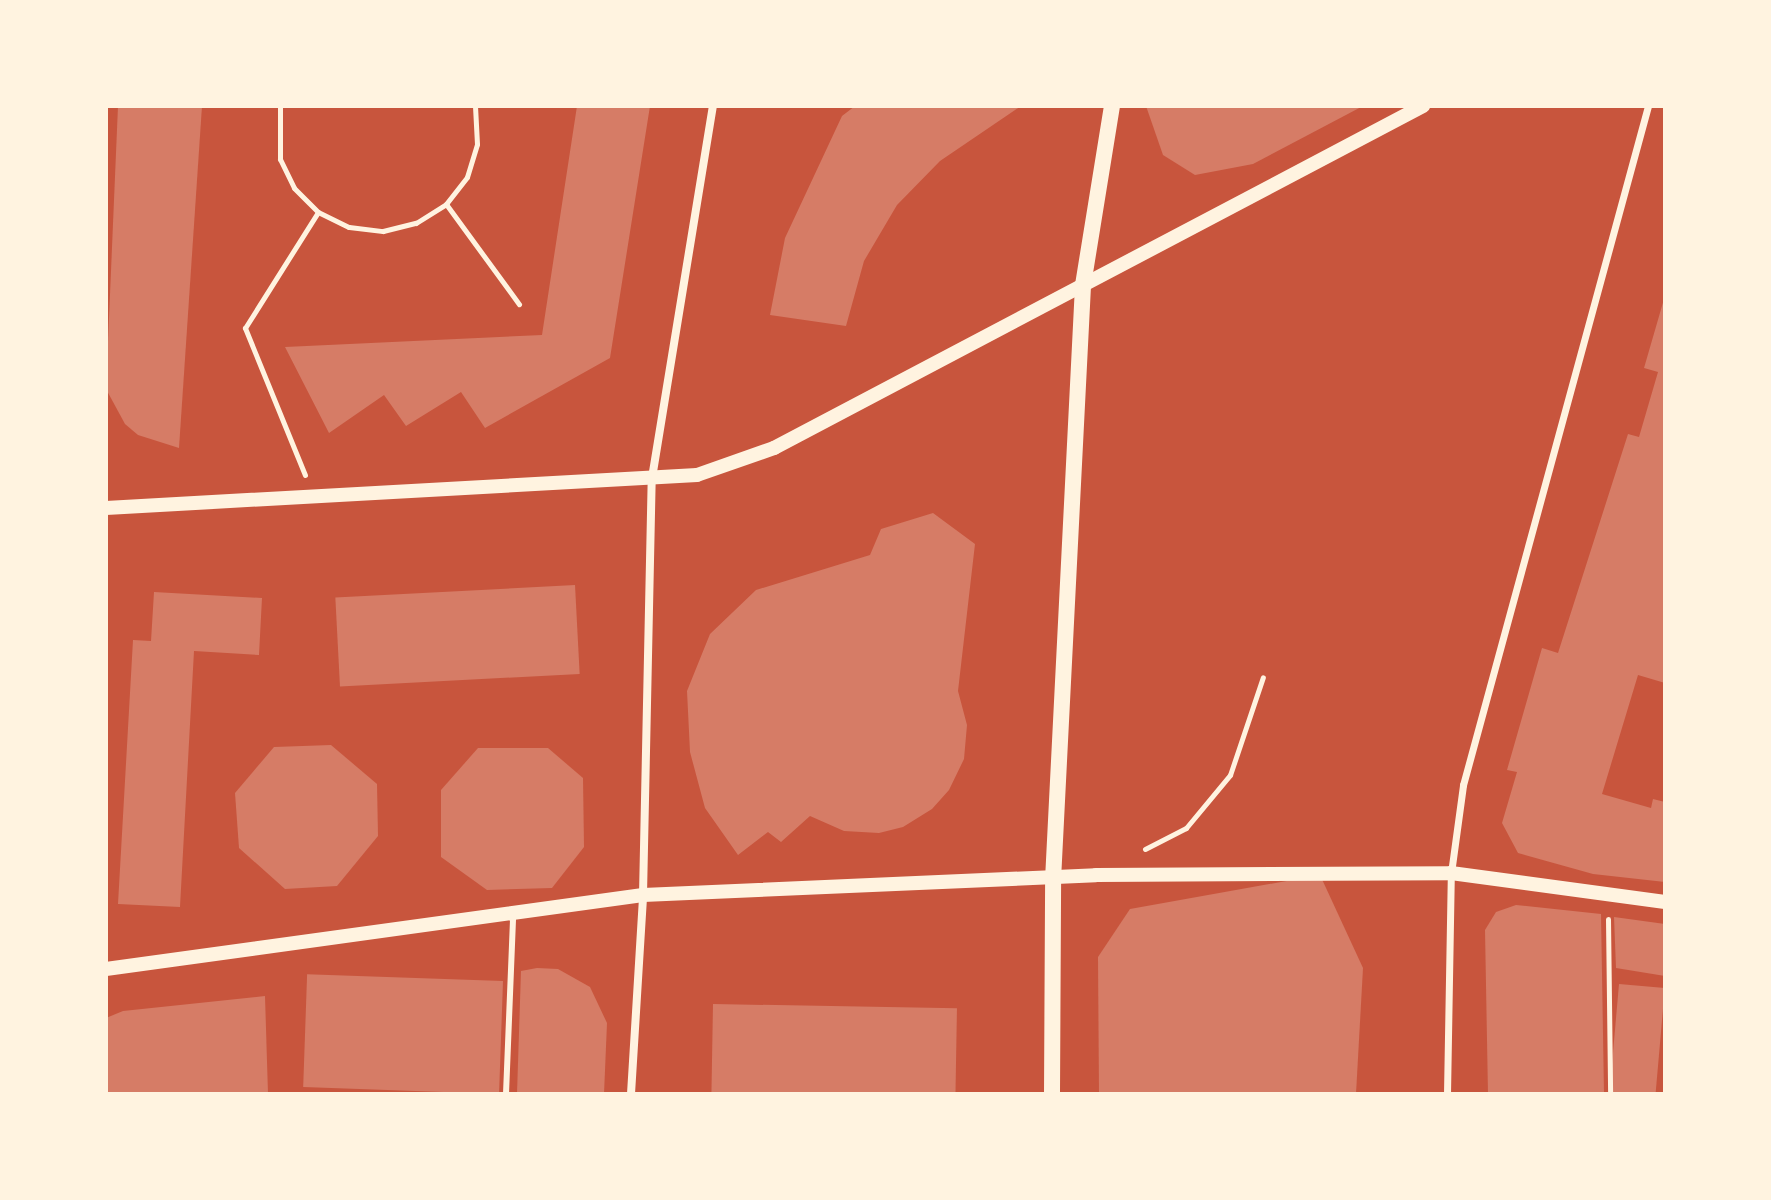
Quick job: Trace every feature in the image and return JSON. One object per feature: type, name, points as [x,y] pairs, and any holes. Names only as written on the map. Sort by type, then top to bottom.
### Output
[{"type":"main road","points":[[1052,1094],[1053,880],[1083,285],[1112,106]]},
{"type":"street","points":[[631,1094],[643,895],[652,478],[713,106]]},
{"type":"street","points":[[106,508],[697,475],[774,448],[1423,106]]},
{"type":"street","points":[[1447,1094],[1451,873],[1463,785],[1648,106]]},
{"type":"street","points":[[106,969],[513,916],[643,895],[1053,880],[1096,875],[1451,873],[1665,902]]},
{"type":"lane","points":[[506,1094],[513,916]]},
{"type":"path","points":[[280,106],[280,159],[294,188],[318,212],[349,227],[383,231],[416,223],[446,204],[467,177],[477,144],[475,106]]},
{"type":"path","points":[[446,204],[519,304]]},
{"type":"path","points":[[314,496],[245,328],[318,212]]},
{"type":"path","points":[[1135,855],[1186,828],[1230,775],[1263,677]]},
{"type":"path","points":[[1608,894],[1610,1094]]},
{"type":"building","points":[[118,106],[202,106],[179,448],[138,435],[125,424],[106,389]]},
{"type":"building","points":[[577,106],[650,106],[610,358],[485,428],[461,392],[406,426],[384,395],[329,433],[285,347],[542,335]]},
{"type":"building","points":[[855,106],[1021,106],[940,161],[897,205],[864,261],[846,326],[770,315],[785,238],[842,116]]},
{"type":"building","points":[[1146,106],[1363,106],[1253,164],[1195,175],[1163,155]]},
{"type":"building","points":[[1664,299],[1665,683],[1638,675],[1602,794],[1651,808],[1653,799],[1665,802],[1665,882],[1593,874],[1518,853],[1502,823],[1517,772],[1507,770],[1542,648],[1558,653],[1628,434],[1639,437],[1658,372],[1644,368]]},
{"type":"building","points":[[933,513],[975,544],[958,691],[967,725],[964,759],[949,790],[932,809],[903,827],[879,833],[844,831],[810,816],[781,842],[768,832],[738,855],[705,808],[690,752],[687,691],[710,634],[756,590],[870,555],[881,529]]},
{"type":"building","points":[[575,585],[580,674],[340,686],[335,598]]},
{"type":"building","points":[[154,592],[262,598],[259,655],[194,651],[180,907],[118,904],[133,640],[151,641]]},
{"type":"building","points":[[331,745],[377,784],[378,836],[337,886],[285,889],[239,848],[235,793],[274,747]]},
{"type":"building","points":[[478,748],[548,748],[583,778],[584,847],[552,888],[487,890],[441,857],[441,790]]},
{"type":"building","points":[[1320,875],[1363,968],[1356,1094],[1099,1094],[1098,957],[1130,909]]},
{"type":"building","points":[[1516,905],[1601,914],[1604,1094],[1488,1094],[1485,930],[1496,912]]},
{"type":"building","points":[[1614,917],[1665,924],[1665,976],[1616,968]]},
{"type":"building","points":[[558,969],[590,987],[607,1023],[604,1094],[517,1094],[521,971]]},
{"type":"building","points":[[307,974],[503,981],[499,1094],[303,1087]]},
{"type":"building","points":[[1619,984],[1665,988],[1656,1094],[1609,1094]]},
{"type":"building","points":[[265,996],[268,1094],[106,1094],[106,1018],[123,1011]]},
{"type":"building","points":[[713,1004],[957,1008],[955,1094],[711,1094]]}]
